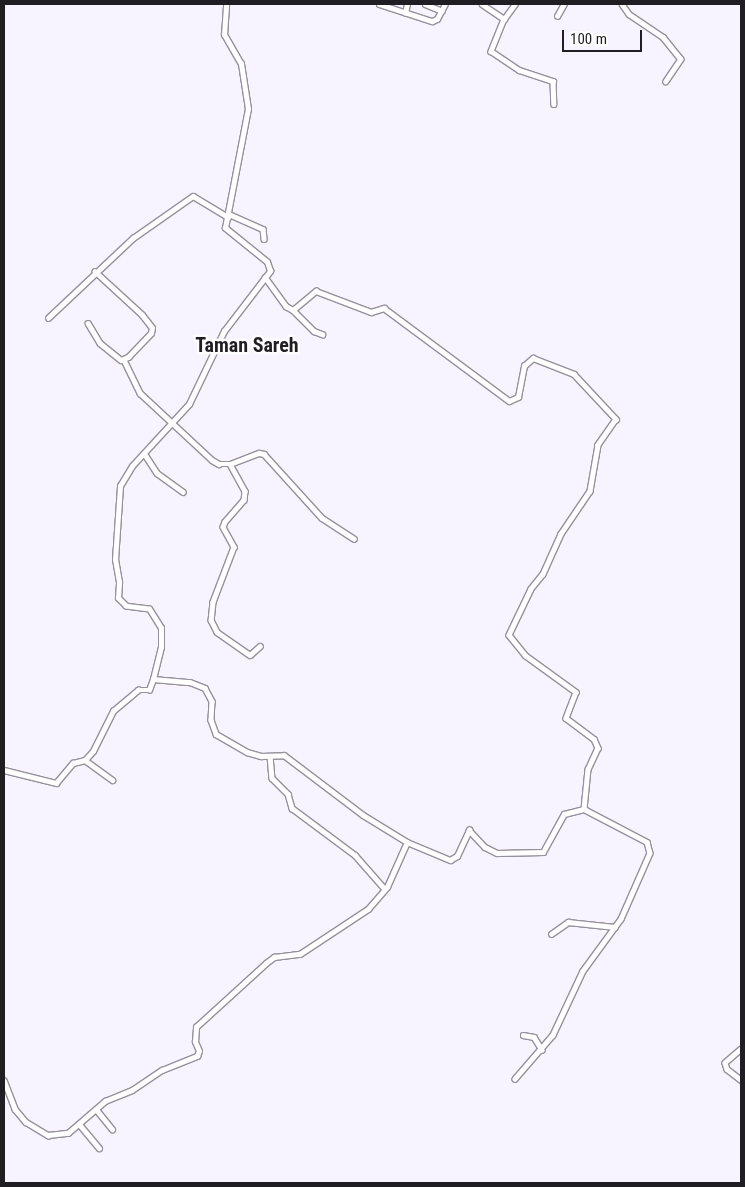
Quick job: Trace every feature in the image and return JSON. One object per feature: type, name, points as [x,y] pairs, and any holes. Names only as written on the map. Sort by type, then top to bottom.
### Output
[{"type":"street","points":[[4,770],[32,779],[44,778],[55,783],[73,763],[85,760],[98,744],[113,711],[138,690],[148,690],[153,679],[163,636],[161,628],[149,609],[119,602],[119,578],[115,566],[120,486],[144,453],[199,389],[224,331],[270,271],[268,264],[226,231],[248,109],[241,64],[224,35],[226,4]]},
{"type":"street","points":[[379,4],[432,21],[442,11],[445,4]]},
{"type":"street","points":[[404,13],[407,4]]},
{"type":"street","points":[[425,4],[442,11]]},
{"type":"street","points":[[482,4],[504,20]]},
{"type":"street","points":[[515,4],[504,20],[491,51],[519,70],[553,81],[554,104]]},
{"type":"street","points":[[557,16],[564,4]]},
{"type":"street","points":[[622,4],[630,14],[663,37],[681,59],[666,81]]},
{"type":"street","points":[[48,318],[133,238],[193,196],[228,216],[263,228],[264,239]]},
{"type":"street","points":[[95,272],[142,315],[152,328],[147,339],[124,360]]},
{"type":"street","points":[[265,277],[286,306],[293,310],[314,331],[322,334]]},
{"type":"street","points":[[293,310],[316,291],[371,312],[384,308],[509,401],[518,397],[524,366],[533,358],[574,374],[615,416],[616,422],[598,445],[590,491],[562,534],[547,568],[531,589],[509,635],[524,655],[576,692],[566,718],[594,739],[598,748],[588,768],[584,809]]},
{"type":"street","points":[[88,323],[100,343],[124,360],[140,393],[217,463],[230,464],[259,452],[264,454],[322,518],[354,539]]},
{"type":"street","points":[[144,453],[157,473],[182,492]]},
{"type":"street","points":[[230,464],[246,496],[223,527],[234,546],[213,602],[212,627],[250,655],[260,646]]},
{"type":"street","points":[[153,679],[190,682],[205,688],[212,701],[210,720],[216,734],[247,752],[270,756],[284,755],[363,815],[407,842],[450,860],[457,856],[468,830],[492,852],[509,855],[516,850],[543,852],[564,814],[584,809],[649,844],[650,853],[616,927],[583,971],[573,999],[542,1050],[515,1080]]},
{"type":"street","points":[[270,756],[272,778],[288,794],[291,807],[355,855],[385,889]]},
{"type":"street","points":[[85,760],[113,780]]},
{"type":"street","points":[[4,1080],[15,1109],[39,1130],[48,1135],[60,1136],[80,1125],[96,1109],[162,1070],[197,1056],[196,1027],[274,957],[300,954],[368,909],[385,889],[407,842]]},
{"type":"street","points":[[551,934],[568,922],[616,927]]},
{"type":"street","points":[[523,1035],[534,1037],[542,1050]]},
{"type":"street","points":[[741,1049],[725,1063],[726,1069],[741,1080]]},
{"type":"street","points":[[96,1109],[112,1129]]},
{"type":"street","points":[[80,1125],[99,1148]]},
{"type":"district","name":"Taman Sareh","points":[[247,345]]}]
